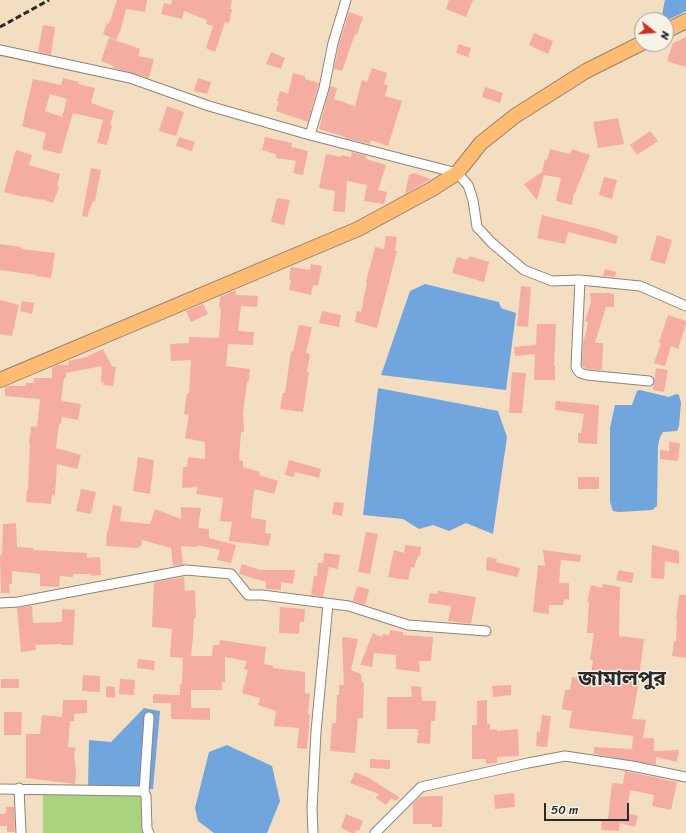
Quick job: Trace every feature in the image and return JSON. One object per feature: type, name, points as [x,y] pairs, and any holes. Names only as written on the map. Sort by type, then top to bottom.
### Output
[{"type":"main road","points":[[674,27],[686,21]]},
{"type":"main road","points":[[0,380],[358,230],[432,189],[457,173],[481,142],[515,116],[586,71],[634,47]]},
{"type":"street","points":[[310,135],[324,88],[333,43],[346,0]]},
{"type":"street","points":[[0,50],[130,78],[209,106],[310,135],[457,173],[468,184],[473,200],[476,227],[492,243],[524,270],[552,281],[580,280],[640,286],[686,306]]},
{"type":"street","points":[[580,280],[577,369],[587,375],[649,381]]},
{"type":"street","points":[[0,604],[18,602],[186,570],[231,574],[248,595],[262,595],[327,602],[328,604],[349,606],[408,624],[486,631]]},
{"type":"street","points":[[313,833],[312,809],[316,731],[328,604]]},
{"type":"street","points":[[148,717],[144,792],[146,801],[147,829],[149,833]]},
{"type":"street","points":[[375,833],[421,787],[565,756],[632,766],[686,777]]},
{"type":"street","points":[[0,789],[19,788],[144,792]]},
{"type":"street","points":[[19,788],[21,833]]},
{"type":"green space","points":[[148,787],[148,833],[43,833],[43,789]]},
{"type":"water","points":[[665,0],[686,0],[686,11],[674,17],[674,12],[663,12]]},
{"type":"water","points":[[425,284],[499,302],[501,308],[516,313],[506,390],[381,375],[410,291]]},
{"type":"water","points":[[378,388],[498,411],[507,437],[493,534],[466,523],[449,531],[433,525],[419,529],[403,519],[363,515]]},
{"type":"water","points":[[640,390],[669,397],[676,394],[679,395],[681,403],[679,426],[677,431],[663,432],[660,437],[658,446],[657,506],[652,510],[613,511],[610,502],[610,428],[615,405],[632,405],[637,391]]},
{"type":"water","points":[[144,708],[160,711],[153,789],[88,786],[89,740],[111,742]]},
{"type":"water","points":[[227,745],[272,766],[280,801],[267,833],[214,833],[198,821],[195,808],[209,752]]},
{"type":"building","points":[[117,0],[147,0],[145,12],[126,9],[121,29],[116,40],[103,34],[107,23],[109,24]]},
{"type":"building","points":[[172,0],[232,0],[229,23],[225,22],[215,52],[206,48],[213,26],[206,24],[207,20],[184,11],[182,19],[161,14],[164,3],[171,5]]},
{"type":"building","points":[[449,0],[473,0],[466,17],[446,9]]},
{"type":"building","points":[[349,12],[363,17],[357,35],[355,34],[342,71],[334,69],[339,44]]},
{"type":"building","points":[[43,25],[55,27],[51,55],[38,52]]},
{"type":"building","points":[[534,33],[553,41],[548,54],[529,45]]},
{"type":"building","points":[[686,37],[686,67],[667,61],[670,52],[674,52],[674,43]]},
{"type":"building","points":[[109,38],[140,49],[138,56],[154,59],[149,78],[113,68],[114,66],[101,61]]},
{"type":"building","points":[[459,44],[471,48],[468,57],[456,53]]},
{"type":"building","points":[[271,52],[285,58],[281,69],[266,64]]},
{"type":"building","points":[[372,68],[387,73],[384,84],[388,85],[385,96],[402,101],[388,146],[371,140],[370,144],[345,138],[319,129],[330,86],[337,88],[334,99],[355,106],[362,80],[367,82]]},
{"type":"building","points":[[293,73],[305,76],[305,79],[319,83],[308,122],[276,111],[280,91],[288,94]]},
{"type":"building","points":[[63,78],[79,82],[78,84],[95,88],[91,103],[114,111],[107,145],[97,143],[103,120],[73,113],[61,154],[42,149],[46,133],[22,126],[33,79],[61,85]],"holes":[[[50,94],[67,99],[62,117],[45,111]]]},
{"type":"building","points":[[198,78],[211,82],[207,94],[194,91]]},
{"type":"building","points":[[485,87],[503,93],[500,103],[482,97]]},
{"type":"building","points":[[167,106],[184,112],[176,136],[159,131]]},
{"type":"building","points":[[618,118],[624,144],[598,148],[593,122]]},
{"type":"building","points":[[650,131],[658,141],[637,155],[630,145]]},
{"type":"building","points":[[179,137],[195,142],[192,151],[176,146]]},
{"type":"building","points":[[265,137],[292,143],[291,147],[308,151],[303,175],[293,173],[296,161],[276,158],[276,154],[262,150]]},
{"type":"building","points":[[550,149],[570,154],[572,149],[590,155],[574,193],[572,205],[556,201],[561,178],[544,175],[537,200],[524,184],[542,172],[545,159],[547,160]]},
{"type":"building","points":[[16,150],[32,155],[29,165],[60,174],[57,186],[59,187],[53,203],[42,199],[24,197],[4,192]]},
{"type":"building","points":[[352,152],[366,156],[366,159],[386,165],[378,190],[387,192],[384,204],[364,201],[367,185],[347,181],[345,212],[333,211],[335,191],[319,188],[326,154],[351,157]]},
{"type":"building","points":[[91,168],[101,170],[95,201],[93,201],[87,217],[82,216]]},
{"type":"building","points":[[414,173],[431,179],[405,194],[409,175]]},
{"type":"building","points":[[604,177],[617,180],[612,199],[599,195]]},
{"type":"building","points":[[277,198],[290,200],[284,225],[271,222]]},
{"type":"building","points":[[542,215],[598,229],[618,236],[616,244],[568,232],[565,244],[537,238]]},
{"type":"building","points":[[657,235],[672,240],[665,264],[650,260]]},
{"type":"building","points":[[386,236],[397,237],[395,251],[397,251],[377,328],[355,322],[357,311],[361,312],[366,282],[375,247],[384,249]]},
{"type":"building","points":[[0,244],[21,247],[21,249],[55,253],[51,278],[0,270]]},
{"type":"building","points":[[469,256],[489,262],[484,282],[452,273],[457,257],[468,260]]},
{"type":"building","points":[[311,264],[322,266],[318,286],[313,285],[311,295],[289,290],[291,267],[310,270]]},
{"type":"building","points":[[605,269],[616,272],[615,277],[603,276]]},
{"type":"building","points":[[521,286],[531,287],[528,327],[517,326]]},
{"type":"building","points":[[236,290],[236,295],[258,296],[257,307],[241,306],[238,331],[254,332],[253,345],[228,344],[226,366],[250,369],[243,414],[244,432],[241,432],[239,460],[243,461],[243,467],[260,472],[259,475],[278,481],[274,494],[255,489],[253,498],[251,518],[266,520],[265,533],[271,534],[269,546],[229,541],[232,522],[220,521],[223,498],[196,494],[198,487],[182,488],[183,467],[187,467],[188,457],[205,459],[205,442],[185,438],[189,415],[184,414],[187,393],[189,394],[191,360],[171,361],[170,344],[189,343],[189,337],[219,338],[221,307],[219,308],[220,297]]},
{"type":"building","points":[[590,293],[614,294],[614,307],[606,307],[595,343],[603,343],[602,370],[588,369],[582,366],[583,344],[588,322],[585,321],[591,302]]},
{"type":"building","points":[[0,300],[19,305],[12,336],[0,334]]},
{"type":"building","points":[[22,301],[34,303],[32,314],[20,311]]},
{"type":"building","points":[[203,304],[208,314],[191,322],[186,311]]},
{"type":"building","points":[[322,311],[341,315],[339,327],[319,323]]},
{"type":"building","points":[[668,315],[686,321],[686,324],[678,349],[671,346],[665,366],[654,363]]},
{"type":"building","points":[[537,324],[556,324],[554,366],[555,380],[534,380],[535,354],[515,356],[514,347],[536,345]]},
{"type":"building","points":[[299,325],[312,327],[306,353],[310,354],[303,412],[280,409],[283,393],[285,393],[291,351],[293,352]]},
{"type":"building","points":[[103,349],[112,366],[116,367],[113,386],[103,385],[104,382],[101,382],[102,366],[66,373],[66,378],[64,378],[61,401],[81,404],[78,420],[62,417],[61,424],[59,424],[56,448],[81,455],[77,469],[57,464],[55,495],[52,495],[51,504],[26,502],[28,490],[31,426],[37,427],[40,399],[5,396],[5,387],[26,386],[26,383],[34,383],[34,378],[52,378],[52,367],[58,365],[69,365],[68,361],[86,357]]},
{"type":"building","points":[[656,368],[668,370],[664,392],[653,390]]},
{"type":"building","points":[[512,372],[526,373],[522,413],[509,413]]},
{"type":"building","points":[[556,401],[599,405],[597,444],[578,443],[578,433],[581,433],[584,414],[555,410]]},
{"type":"building","points":[[669,442],[680,443],[678,461],[660,459],[660,450],[669,451]]},
{"type":"building","points":[[138,457],[154,460],[150,494],[133,491]]},
{"type":"building","points":[[289,460],[321,469],[319,478],[295,472],[294,477],[285,475]]},
{"type":"building","points":[[578,477],[599,477],[599,489],[578,489]]},
{"type":"building","points":[[81,489],[96,492],[91,514],[76,511]]},
{"type":"building","points":[[334,502],[344,503],[342,516],[332,514]]},
{"type":"building","points":[[113,505],[122,507],[120,521],[150,524],[155,509],[181,519],[181,507],[201,508],[198,528],[209,529],[209,538],[236,545],[231,563],[217,560],[220,550],[197,545],[197,547],[181,546],[183,565],[173,566],[171,548],[142,540],[141,547],[138,546],[138,548],[106,546],[107,531]]},
{"type":"building","points":[[16,523],[17,547],[33,548],[33,550],[87,553],[87,558],[100,557],[101,575],[91,576],[91,574],[73,574],[73,577],[60,576],[59,587],[40,586],[40,574],[12,571],[12,584],[9,584],[10,593],[1,593],[0,555],[2,555],[3,524]]},
{"type":"building","points":[[366,532],[378,534],[370,574],[358,572]]},
{"type":"building","points":[[405,545],[421,547],[420,556],[418,556],[414,568],[411,567],[408,580],[388,577],[394,550],[404,553]]},
{"type":"building","points":[[652,545],[679,551],[679,564],[665,561],[664,579],[651,578]]},
{"type":"building","points":[[543,550],[581,555],[580,562],[561,560],[559,583],[569,583],[569,600],[564,599],[563,605],[549,605],[549,614],[533,612],[538,565],[545,566]]},
{"type":"building","points":[[324,553],[340,555],[338,569],[329,567],[323,597],[311,595],[314,576],[317,576],[318,563],[323,563]]},
{"type":"building","points":[[487,557],[497,559],[496,562],[520,568],[517,577],[486,570]]},
{"type":"building","points":[[242,564],[260,570],[295,570],[293,584],[281,582],[281,590],[266,589],[266,582],[239,574]]},
{"type":"building","points":[[619,570],[634,573],[632,583],[616,580]]},
{"type":"building","points":[[184,577],[185,591],[195,590],[196,618],[194,617],[191,656],[212,656],[213,645],[219,645],[220,640],[266,647],[264,664],[273,666],[273,668],[305,672],[305,693],[310,694],[307,749],[297,748],[299,728],[274,726],[276,711],[258,705],[260,698],[242,693],[248,670],[244,669],[247,661],[225,657],[225,682],[222,682],[222,690],[191,690],[191,708],[210,708],[210,720],[171,719],[171,703],[153,703],[153,694],[180,695],[183,658],[170,657],[172,629],[152,627],[154,582]]},
{"type":"building","points":[[603,584],[620,587],[619,636],[644,639],[632,719],[646,720],[643,738],[654,738],[654,751],[679,750],[677,762],[656,757],[656,765],[594,754],[594,747],[632,749],[633,736],[569,728],[572,711],[562,709],[565,690],[570,690],[572,677],[590,680],[593,660],[590,660],[594,633],[587,633],[589,602],[587,602],[591,585],[602,588]]},
{"type":"building","points":[[357,586],[368,589],[369,591],[365,605],[353,601]]},
{"type":"building","points":[[438,591],[476,597],[471,624],[448,621],[451,606],[428,603],[430,593],[437,594]]},
{"type":"building","points":[[679,595],[686,595],[686,658],[672,656],[674,641],[676,641],[676,620]]},
{"type":"building","points":[[32,606],[33,623],[62,622],[62,609],[75,610],[73,645],[35,645],[36,650],[21,652],[17,608]]},
{"type":"building","points":[[280,607],[305,609],[304,622],[300,622],[299,634],[279,633]]},
{"type":"building","points":[[390,630],[403,632],[403,635],[433,637],[431,661],[419,661],[420,672],[396,669],[396,655],[374,653],[372,667],[360,665],[373,633],[382,637],[383,634],[389,635]]},
{"type":"building","points":[[342,637],[358,639],[351,670],[361,674],[362,683],[364,683],[363,718],[358,718],[355,753],[330,751],[332,723],[336,723],[337,695],[339,695],[339,685],[344,685]]},
{"type":"building","points":[[138,659],[155,661],[154,670],[137,668]]},
{"type":"building","points":[[83,675],[100,676],[100,692],[82,691]]},
{"type":"building","points":[[1,679],[19,679],[19,688],[1,688]]},
{"type":"building","points":[[120,679],[135,680],[134,695],[119,694]]},
{"type":"building","points":[[511,685],[511,695],[493,697],[492,686]]},
{"type":"building","points":[[106,686],[115,687],[115,698],[106,697]]},
{"type":"building","points":[[411,686],[421,687],[422,701],[436,701],[435,721],[431,721],[430,744],[417,743],[418,729],[387,729],[387,697],[412,697]]},
{"type":"building","points":[[63,700],[87,700],[87,713],[74,714],[74,721],[70,721],[68,747],[76,748],[74,753],[76,773],[75,784],[26,778],[26,734],[40,734],[42,715],[62,717]]},
{"type":"building","points":[[487,700],[487,724],[490,724],[490,730],[497,729],[497,731],[518,729],[519,756],[497,757],[497,763],[486,764],[486,759],[472,759],[472,725],[477,725],[477,701]]},
{"type":"building","points":[[4,712],[22,712],[21,735],[4,735]]},
{"type":"building","points":[[542,715],[551,716],[547,747],[536,746],[537,731],[540,732]]},
{"type":"building","points":[[370,759],[390,760],[390,769],[370,768]]},
{"type":"building","points":[[625,771],[677,782],[671,810],[652,806],[654,795],[630,790],[627,813],[638,816],[635,827],[620,823],[619,831],[601,830],[602,819],[608,819],[612,783],[623,784]]},
{"type":"building","points":[[355,772],[367,777],[399,797],[397,801],[391,798],[386,805],[376,798],[379,794],[350,783]]},
{"type":"building","points":[[514,793],[515,807],[495,809],[494,795]]},
{"type":"building","points":[[443,796],[442,827],[432,827],[432,824],[413,824],[413,804],[420,797]]},
{"type":"building","points":[[6,807],[14,807],[15,832],[7,832],[7,826],[0,826],[0,814],[6,814]]},
{"type":"building","points":[[346,814],[363,821],[359,831],[356,830],[355,833],[352,833],[341,828]]},
{"type":"railway","points":[[0,27],[49,0]]},
{"type":"district","name":"জামালপুর","points":[[622,680]]}]
